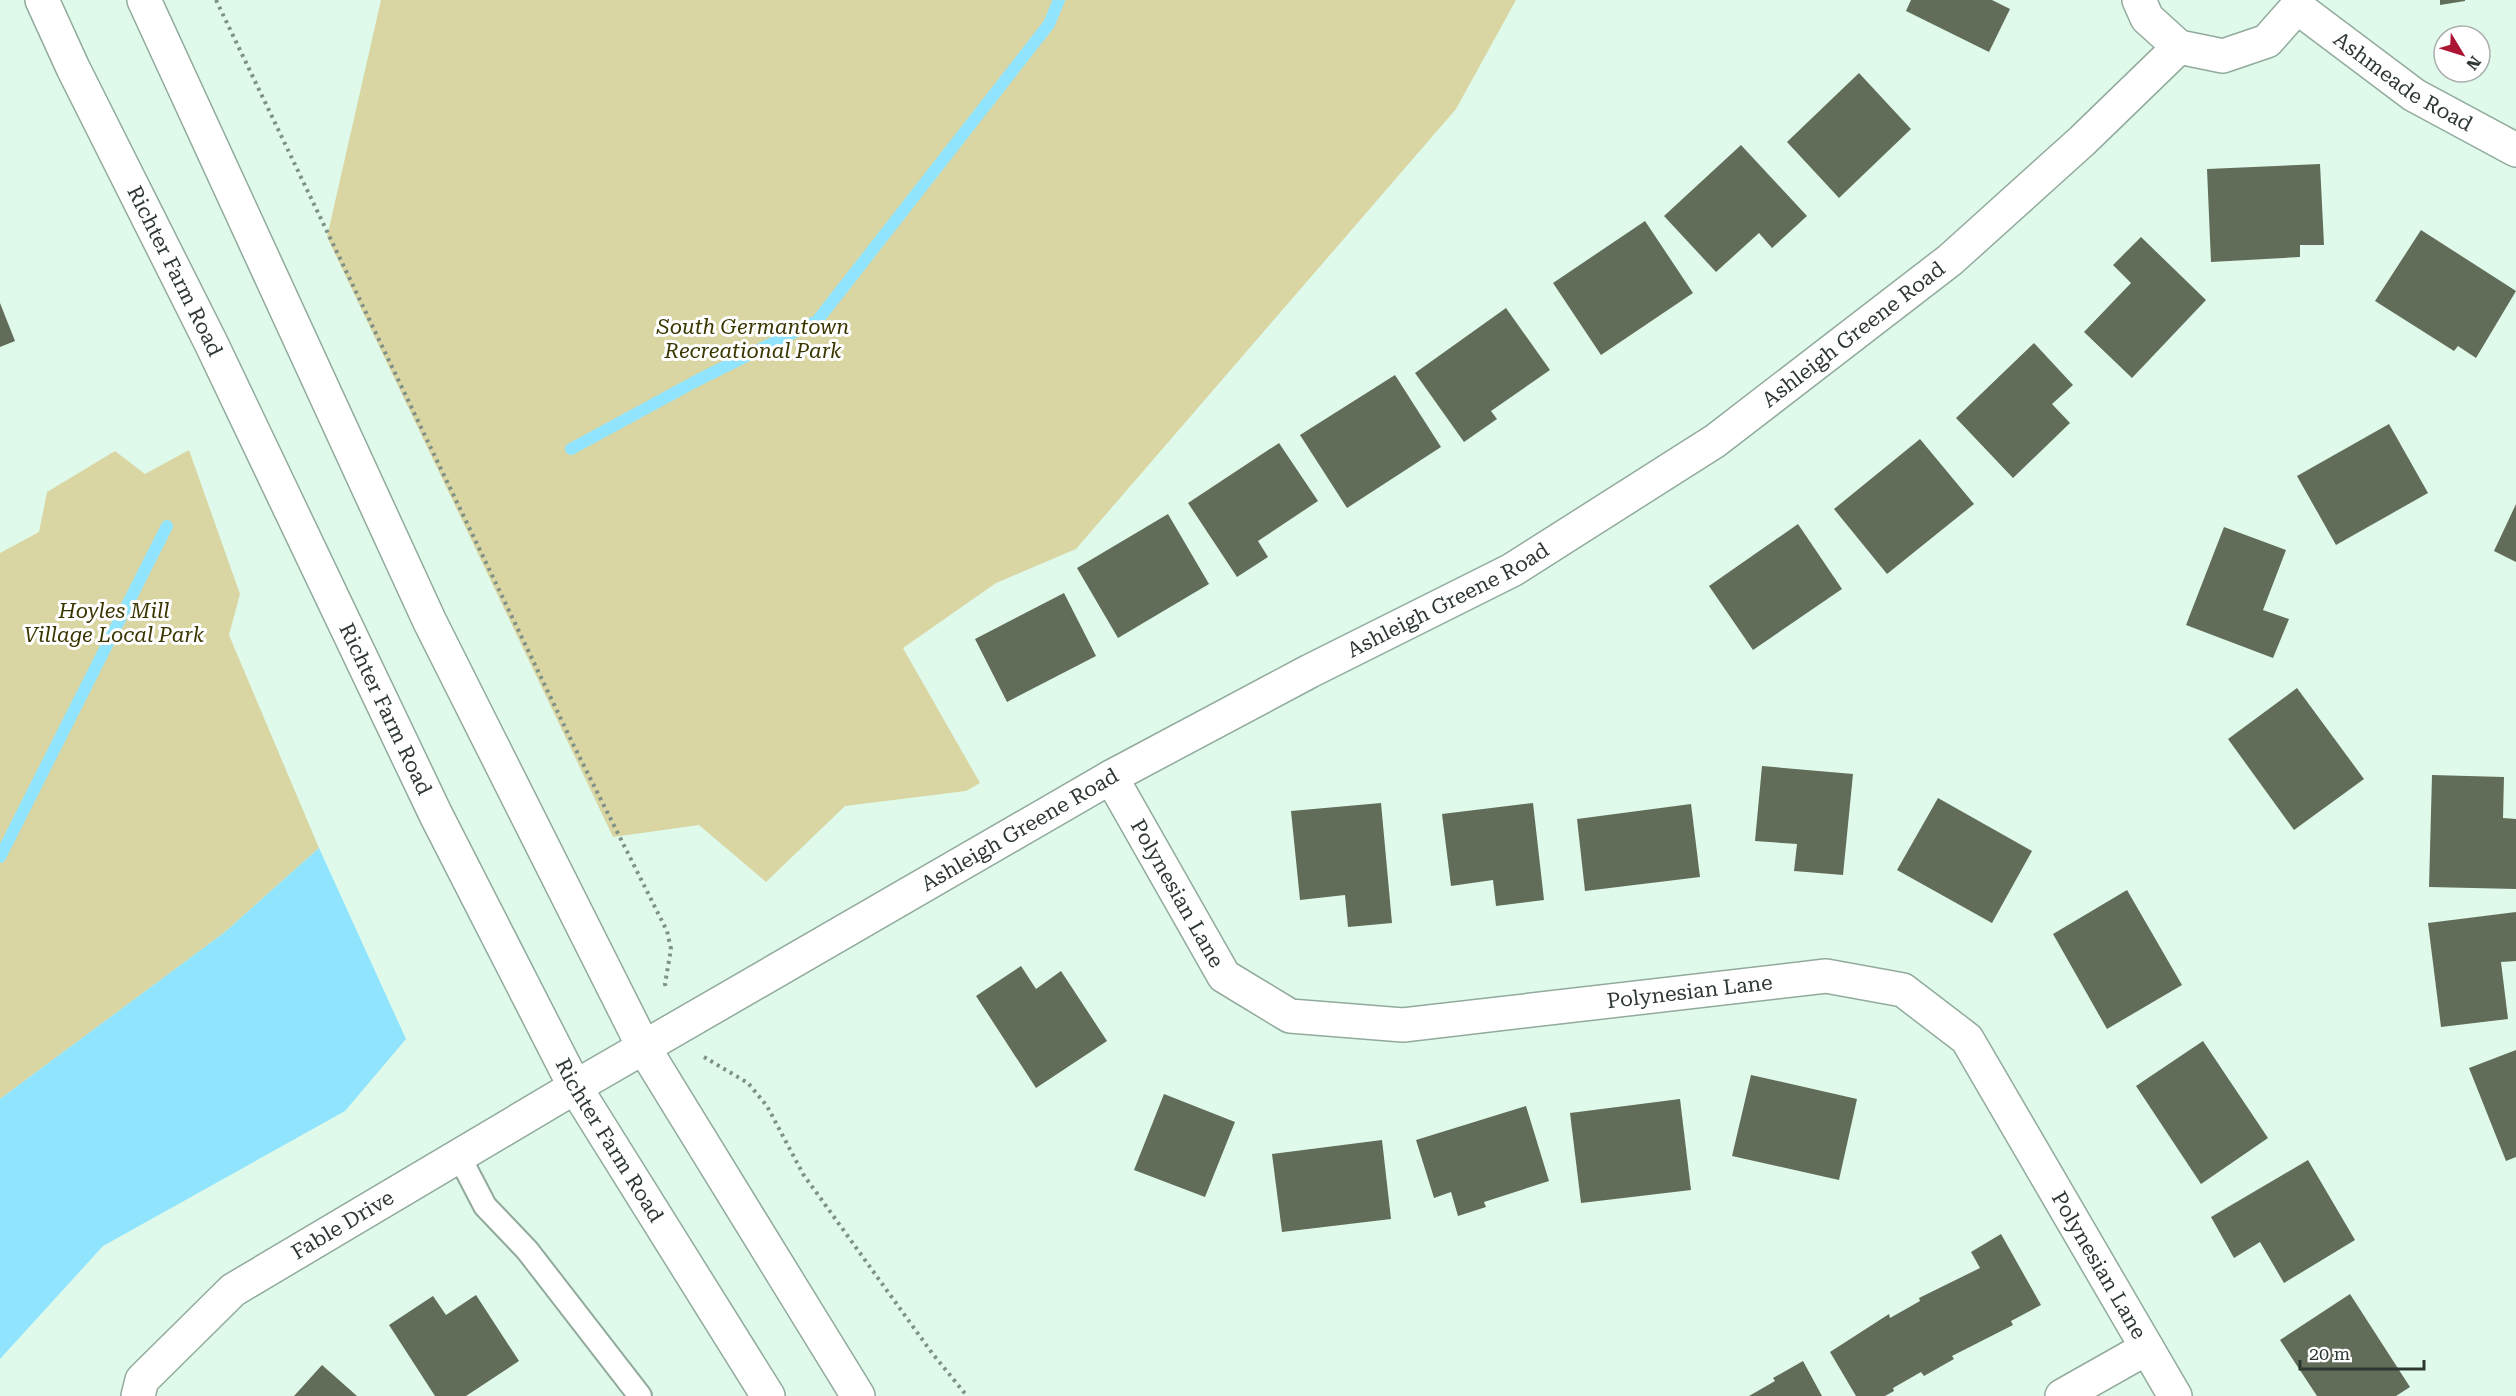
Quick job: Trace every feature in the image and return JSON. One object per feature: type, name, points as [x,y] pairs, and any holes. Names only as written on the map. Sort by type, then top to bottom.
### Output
[{"type":"street","name":"Richter Farm Road","points":[[42,0],[73,68],[216,354],[436,815],[575,1088],[768,1396]]},
{"type":"street","points":[[144,0],[430,622],[644,1048],[858,1396]]},
{"type":"street","points":[[2139,0],[2147,18],[2179,46],[2223,56],[2267,41],[2298,4]]},
{"type":"street","name":"Ashmeade Road","points":[[2298,4],[2414,95],[2516,150]]},
{"type":"street","name":"Ashleigh Greene Road","points":[[575,1088],[1111,777],[1310,671],[1512,570],[1714,441],[1950,260],[2082,141],[2179,46]]},
{"type":"street","name":"Polynesian Lane","points":[[1111,777],[1224,976],[1290,1016],[1403,1025],[1826,976],[1903,990],[1967,1039],[2175,1396]]},
{"type":"street","name":"Fable Drive","points":[[138,1396],[142,1380],[233,1290],[575,1088]]},
{"type":"street","points":[[2061,1396],[2147,1348]]},
{"type":"lane","points":[[459,1156],[484,1206],[528,1250],[640,1396]]},
{"type":"path","points":[[216,0],[567,734],[667,931],[671,949],[665,984],[684,1026],[707,1061],[748,1083],[767,1106],[803,1174],[932,1353],[967,1396]]},
{"type":"green space","name":"South Germantown Recreational Park","points":[[381,0],[1516,0],[1456,109],[1076,549],[996,583],[903,648],[980,783],[966,791],[845,806],[766,882],[699,825],[613,837],[327,237]]},
{"type":"green space","name":"Hoyles Mill Village Local Park","points":[[189,450],[240,594],[229,635],[319,848],[225,932],[0,1099],[0,553],[39,532],[47,492],[115,451],[145,474]]},
{"type":"water","points":[[319,848],[406,1039],[345,1111],[103,1246],[0,1359],[0,1099],[225,932]]},
{"type":"building","points":[[1911,0],[1992,0],[2010,9],[1989,52],[1906,11]]},
{"type":"building","points":[[2440,0],[2465,0],[2465,1],[2440,5]]},
{"type":"building","points":[[1859,73],[1911,129],[1839,198],[1787,142]]},
{"type":"building","points":[[1741,145],[1807,216],[1772,248],[1759,233],[1716,272],[1664,216]]},
{"type":"building","points":[[2320,164],[2324,245],[2300,245],[2300,257],[2211,262],[2207,169]]},
{"type":"building","points":[[1645,221],[1693,293],[1601,355],[1553,283]]},
{"type":"building","points":[[2421,230],[2516,291],[2476,358],[2458,346],[2454,351],[2375,301]]},
{"type":"building","points":[[2141,237],[2206,300],[2132,378],[2084,332],[2131,283],[2113,265]]},
{"type":"building","points":[[0,303],[15,341],[0,347]]},
{"type":"building","points":[[1506,308],[1550,370],[1491,411],[1497,419],[1464,442],[1415,373]]},
{"type":"building","points":[[2034,343],[2073,385],[2052,404],[2070,423],[2013,478],[1956,418]]},
{"type":"building","points":[[1395,375],[1441,447],[1347,508],[1300,435]]},
{"type":"building","points":[[2389,424],[2428,493],[2336,545],[2297,476]]},
{"type":"building","points":[[1920,439],[1974,504],[1887,574],[1834,509]]},
{"type":"building","points":[[1279,443],[1318,501],[1258,541],[1268,557],[1237,577],[1188,503]]},
{"type":"building","points":[[2516,504],[2516,562],[2494,551]]},
{"type":"building","points":[[1168,514],[1209,584],[1118,638],[1077,568]]},
{"type":"building","points":[[1798,524],[1842,589],[1753,650],[1709,586]]},
{"type":"building","points":[[2224,527],[2286,550],[2263,610],[2289,619],[2273,658],[2186,625]]},
{"type":"building","points":[[1064,593],[1096,656],[1007,702],[975,639]]},
{"type":"building","points":[[2297,688],[2364,779],[2294,830],[2228,739]]},
{"type":"building","points":[[1762,766],[1853,774],[1843,875],[1794,871],[1797,844],[1755,841]]},
{"type":"building","points":[[2432,775],[2504,777],[2503,818],[2516,819],[2516,889],[2429,887]]},
{"type":"building","points":[[1938,798],[2032,851],[1992,923],[1897,870]]},
{"type":"building","points":[[1381,803],[1392,923],[1348,927],[1345,895],[1300,900],[1291,811]]},
{"type":"building","points":[[1533,803],[1544,900],[1496,906],[1493,880],[1451,886],[1442,814]]},
{"type":"building","points":[[1691,804],[1700,877],[1585,891],[1577,819]]},
{"type":"building","points":[[2127,890],[2182,985],[2107,1029],[2053,934]]},
{"type":"building","points":[[2516,912],[2516,961],[2501,962],[2508,1019],[2441,1027],[2428,923]]},
{"type":"building","points":[[1021,966],[1036,989],[1061,971],[1107,1041],[1036,1088],[976,996]]},
{"type":"building","points":[[2203,1041],[2268,1138],[2201,1184],[2136,1086]]},
{"type":"building","points":[[2516,1050],[2516,1157],[2506,1161],[2469,1068]]},
{"type":"building","points":[[1751,1075],[1857,1099],[1839,1180],[1732,1156]]},
{"type":"building","points":[[1164,1094],[1235,1122],[1205,1197],[1134,1170]]},
{"type":"building","points":[[1680,1099],[1691,1190],[1581,1203],[1570,1113]]},
{"type":"building","points":[[1526,1106],[1549,1181],[1484,1202],[1486,1207],[1458,1216],[1451,1192],[1434,1198],[1416,1140]]},
{"type":"building","points":[[1382,1140],[1391,1219],[1282,1232],[1272,1154]]},
{"type":"building","points":[[2308,1160],[2355,1240],[2284,1283],[2260,1242],[2234,1258],[2211,1217]]},
{"type":"building","points":[[2001,1234],[2041,1305],[2011,1321],[2013,1325],[1952,1356],[1954,1359],[1924,1376],[1921,1372],[1893,1388],[1894,1391],[1885,1396],[1856,1396],[1830,1352],[1889,1314],[1890,1318],[1920,1301],[1919,1298],[1980,1268],[1971,1252]]},
{"type":"building","points":[[2350,1294],[2410,1387],[2396,1396],[2317,1396],[2280,1340]]},
{"type":"building","points":[[476,1295],[519,1361],[466,1396],[435,1396],[389,1325],[433,1296],[446,1315]]},
{"type":"building","points":[[1803,1361],[1822,1396],[1749,1396],[1775,1381],[1773,1378]]},
{"type":"building","points":[[322,1365],[357,1396],[294,1396]]},
{"type":"waterway","points":[[571,449],[698,380],[817,321],[1049,24],[1059,0]]},
{"type":"waterway","points":[[0,857],[167,526]]}]
